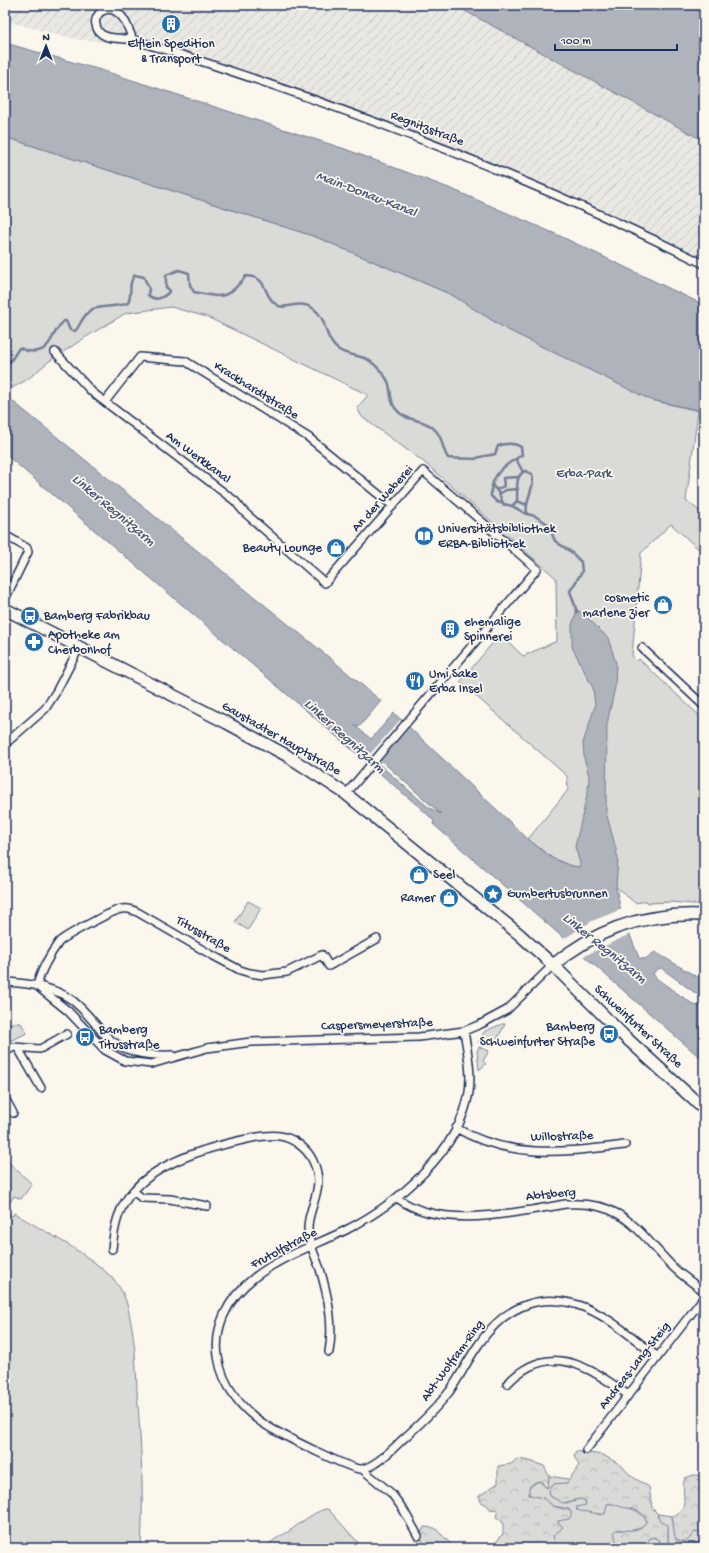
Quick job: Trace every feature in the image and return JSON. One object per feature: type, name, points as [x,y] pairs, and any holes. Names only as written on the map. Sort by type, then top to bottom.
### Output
[{"type":"street","name":"Regnitzstraße","points":[[133,40],[126,22],[119,13],[109,9],[102,11],[97,17],[96,26],[100,34],[108,37],[133,40],[284,88],[448,149],[560,196],[704,264]]},
{"type":"street","name":"Am Werkkanal","points":[[55,352],[92,392],[235,501],[244,512],[325,583]]},
{"type":"street","name":"Krackhardtstraße","points":[[105,402],[140,357],[185,361],[308,437],[393,506]]},
{"type":"street","name":"An der Weberei","points":[[325,583],[423,470],[537,569],[367,766],[346,794]]},
{"type":"street","points":[[5,535],[27,548],[28,552],[5,599]]},
{"type":"street","name":"Gaustadter Hauptstraße","points":[[5,609],[260,740],[346,794],[484,905],[553,965]]},
{"type":"street","points":[[5,744],[45,709],[56,692],[79,648]]},
{"type":"street","points":[[642,648],[704,706]]},
{"type":"street","name":"Titusstraße","points":[[37,986],[38,979],[60,942],[112,912],[123,909],[134,910],[240,970],[256,974],[287,972],[322,955],[329,966],[377,939]]},
{"type":"street","points":[[553,965],[581,944],[606,930],[644,918],[672,915],[704,915]]},
{"type":"street","name":"Caspersmeyerstraße","points":[[37,986],[64,1007],[105,1050],[116,1057],[133,1063],[151,1064],[180,1055],[219,1046],[251,1042],[419,1037],[464,1031],[507,1010],[553,965]]},
{"type":"street","name":"Schweinfurter Straße","points":[[553,965],[623,1035],[704,1109]]},
{"type":"street","name":"Caspersmeyerstraße","points":[[5,982],[50,989],[72,1000],[112,1041],[132,1052],[149,1056],[180,1055]]},
{"type":"street","name":"Frutolfstraße","points":[[418,1536],[403,1508],[391,1494],[362,1469],[351,1467],[291,1440],[252,1415],[230,1391],[222,1377],[218,1347],[222,1321],[235,1297],[256,1276],[312,1246],[360,1223],[397,1198],[435,1160],[456,1128],[466,1106],[470,1086],[468,1056],[464,1031]]},
{"type":"street","points":[[5,1052],[14,1047],[40,1049],[67,1034]]},
{"type":"street","points":[[18,1048],[41,1088]]},
{"type":"street","points":[[5,1098],[13,1113]]},
{"type":"street","name":"Willostraße","points":[[456,1128],[488,1144],[519,1150],[550,1152],[625,1145]]},
{"type":"street","points":[[112,1249],[116,1219],[120,1209],[133,1191],[154,1173],[206,1149],[258,1137],[272,1135],[285,1137],[295,1142],[308,1153],[316,1170],[318,1188],[308,1223],[309,1239],[323,1280],[330,1310],[331,1339],[329,1352]]},
{"type":"street","points":[[133,1191],[142,1198],[170,1199],[207,1206]]},
{"type":"street","name":"Abtsberg","points":[[397,1198],[411,1208],[421,1211],[460,1216],[485,1216],[566,1204],[579,1204],[606,1208],[629,1221],[671,1266],[704,1291]]},
{"type":"street","name":"Andreas-Lang-Steig","points":[[586,1450],[704,1297]]},
{"type":"street","name":"Abt-Wolfram-Ring","points":[[362,1469],[369,1467],[392,1449],[426,1418],[448,1392],[479,1344],[492,1327],[506,1314],[532,1302],[547,1300],[561,1301],[586,1308],[625,1332],[658,1357]]},
{"type":"street","points":[[507,1384],[530,1365],[559,1361],[571,1362],[591,1370],[628,1395]]},
{"type":"shaded area","points":[[5,5],[704,5],[704,268],[611,223],[543,193],[377,126],[209,69],[126,44],[75,39],[5,21]]},
{"type":"green space","name":"Erba-Park","points":[[5,137],[316,237],[452,295],[506,329],[651,400],[698,411],[686,501],[704,514],[704,554],[671,524],[641,553],[632,656],[637,661],[639,659],[704,720],[704,905],[671,902],[648,903],[647,901],[635,903],[616,887],[579,867],[571,866],[552,858],[528,839],[568,790],[567,776],[460,682],[500,634],[523,656],[557,641],[556,578],[425,463],[362,417],[357,408],[368,395],[207,317],[171,307],[126,313],[86,337],[48,362],[28,379],[5,392]]},
{"type":"green space","points":[[248,901],[261,908],[248,930],[235,922]]},
{"type":"green space","points":[[5,1023],[21,1023],[27,1033],[10,1041],[5,1033]]},
{"type":"green space","points":[[505,1024],[494,1046],[478,1042],[485,1031]]},
{"type":"green space","points":[[479,1047],[489,1051],[483,1061],[486,1064],[479,1070],[477,1051]]},
{"type":"green space","points":[[5,1159],[32,1184],[21,1199],[14,1196],[10,1202],[5,1199]]},
{"type":"green space","points":[[5,1213],[13,1216],[14,1213],[67,1244],[105,1271],[114,1280],[124,1295],[131,1322],[136,1361],[142,1470],[141,1548],[5,1548]]},
{"type":"green space","points":[[576,1451],[603,1455],[621,1465],[631,1476],[649,1487],[652,1508],[658,1514],[657,1516],[661,1522],[668,1525],[668,1548],[662,1548],[660,1541],[654,1537],[650,1538],[646,1545],[638,1548],[631,1545],[623,1548],[616,1541],[614,1532],[616,1530],[640,1528],[646,1522],[644,1515],[634,1509],[620,1507],[611,1503],[607,1504],[605,1514],[579,1511],[576,1507],[586,1505],[585,1500],[579,1499],[563,1503],[550,1496],[549,1490],[554,1484],[567,1483],[579,1465],[574,1456]]},
{"type":"green space","points":[[517,1459],[530,1461],[544,1466],[549,1476],[548,1487],[545,1487],[541,1481],[535,1482],[529,1487],[529,1495],[543,1498],[553,1506],[571,1511],[571,1516],[569,1519],[558,1521],[558,1523],[563,1527],[553,1536],[556,1545],[555,1548],[491,1548],[503,1534],[503,1522],[496,1517],[498,1510],[490,1509],[487,1505],[481,1502],[479,1496],[498,1483],[498,1466],[511,1464]]},
{"type":"green space","points":[[694,1475],[704,1476],[704,1533],[695,1532],[687,1541],[680,1541],[675,1537],[672,1516],[678,1513],[683,1506],[683,1487],[685,1478]]},
{"type":"green space","points":[[549,1476],[568,1479],[569,1481],[565,1484],[554,1484],[550,1489],[551,1497],[566,1503],[579,1499],[585,1500],[586,1505],[576,1510],[590,1511],[600,1515],[605,1511],[607,1504],[617,1504],[630,1508],[641,1514],[645,1518],[646,1522],[634,1530],[618,1529],[615,1534],[618,1543],[623,1548],[555,1548],[556,1545],[553,1536],[563,1527],[558,1523],[558,1521],[569,1509],[553,1506],[543,1498],[531,1496],[528,1492],[529,1487],[539,1481],[547,1488]]},
{"type":"green space","points":[[328,1509],[363,1548],[265,1548],[310,1516]]},
{"type":"green space","points":[[658,1514],[672,1516],[676,1540],[680,1541],[690,1538],[694,1533],[701,1532],[704,1533],[704,1543],[696,1543],[687,1548],[668,1548],[668,1527],[658,1518]]},
{"type":"green space","points":[[424,1527],[435,1528],[455,1548],[426,1548],[420,1536]]},
{"type":"green space","points":[[651,1537],[659,1539],[662,1548],[625,1548],[631,1545],[641,1547]]},
{"type":"water","points":[[454,5],[689,5],[704,15],[704,141]]},
{"type":"water","name":"Main-Donau-Kanal","points":[[5,43],[101,70],[345,149],[454,190],[558,235],[704,305],[704,411],[651,400],[506,329],[452,295],[316,237],[5,137]]},
{"type":"water","name":"Linker Regnitzarm","points":[[5,395],[381,701],[359,727],[354,725],[371,739],[394,713],[528,839],[552,858],[571,866],[579,867],[580,863],[575,847],[588,791],[589,776],[584,758],[583,743],[595,706],[593,688],[572,647],[572,625],[577,610],[584,614],[608,638],[616,663],[615,687],[607,724],[606,812],[618,859],[616,887],[621,912],[639,958],[645,959],[655,952],[704,981],[704,1061],[433,824],[434,821],[424,811],[5,454]],"holes":[[[342,729],[385,764],[441,814],[428,807],[340,730]],[[661,968],[698,995],[702,999],[700,1006],[694,1005],[657,979],[653,974],[656,970]]]},
{"type":"pier","points":[[400,720],[409,728],[380,762],[370,754]]},
{"type":"pier","points":[[622,909],[632,933],[582,957],[562,940],[592,921]]},
{"type":"waterway","points":[[5,360],[10,362],[19,348],[22,348],[25,351],[42,350],[47,346],[59,326],[64,321],[66,321],[70,330],[75,331],[89,311],[100,307],[128,303],[131,282],[135,275],[144,277],[149,289],[148,295],[157,299],[165,296],[170,291],[166,287],[166,275],[179,270],[189,273],[190,285],[194,292],[218,296],[229,293],[246,276],[254,277],[262,283],[272,301],[277,305],[284,307],[298,304],[314,309],[321,317],[329,339],[336,348],[346,353],[366,359],[376,366],[388,381],[392,402],[395,408],[403,416],[423,422],[432,427],[439,434],[448,458],[475,459],[495,454],[498,446],[507,444],[515,444],[521,447],[522,455],[504,467],[496,476],[491,488],[491,496],[497,502],[512,506],[517,501],[517,484],[519,476],[525,471],[532,474],[533,479],[527,503],[527,514],[535,516],[548,524],[555,541],[571,552],[581,562],[582,572],[570,591],[577,612]]},
{"type":"waterway","points":[[516,459],[523,472]]},
{"type":"waterway","points":[[496,490],[504,486],[503,478],[518,477]]},
{"type":"waterway","points":[[493,486],[498,492],[504,505]]},
{"type":"waterway","points":[[499,494],[506,490],[518,489]]},
{"type":"waterway","points":[[517,501],[527,505]]},
{"type":"waterway","points":[[512,506],[526,514]]},
{"type":"railway","points":[[699,5],[704,8]]},
{"type":"place","name":"Elflein Spedition & Transport","points":[[171,24]]},
{"type":"place","name":"Universitätsbibliothek ERBA-Bibliothek","points":[[424,536]]},
{"type":"place","name":"Beauty Lounge","points":[[336,548]]},
{"type":"place","name":"cosmetic marlene zier","points":[[663,605]]},
{"type":"place","name":"Bamberg Fabrikbau","points":[[30,616]]},
{"type":"place","name":"ehemalige Spinnerei","points":[[450,629]]},
{"type":"place","name":"Apotheke am Cherbonhof","points":[[34,642]]},
{"type":"place","name":"Umi Sake Erba Insel","points":[[415,681]]},
{"type":"place","name":"Seel","points":[[419,875]]},
{"type":"place","name":"Gumbertusbrunnen","points":[[493,894]]},
{"type":"place","name":"Ramer","points":[[449,898]]},
{"type":"place","name":"Bamberg Schweinfurter Straße","points":[[609,1034]]},
{"type":"place","name":"Bamberg Titusstraße","points":[[85,1037]]}]
